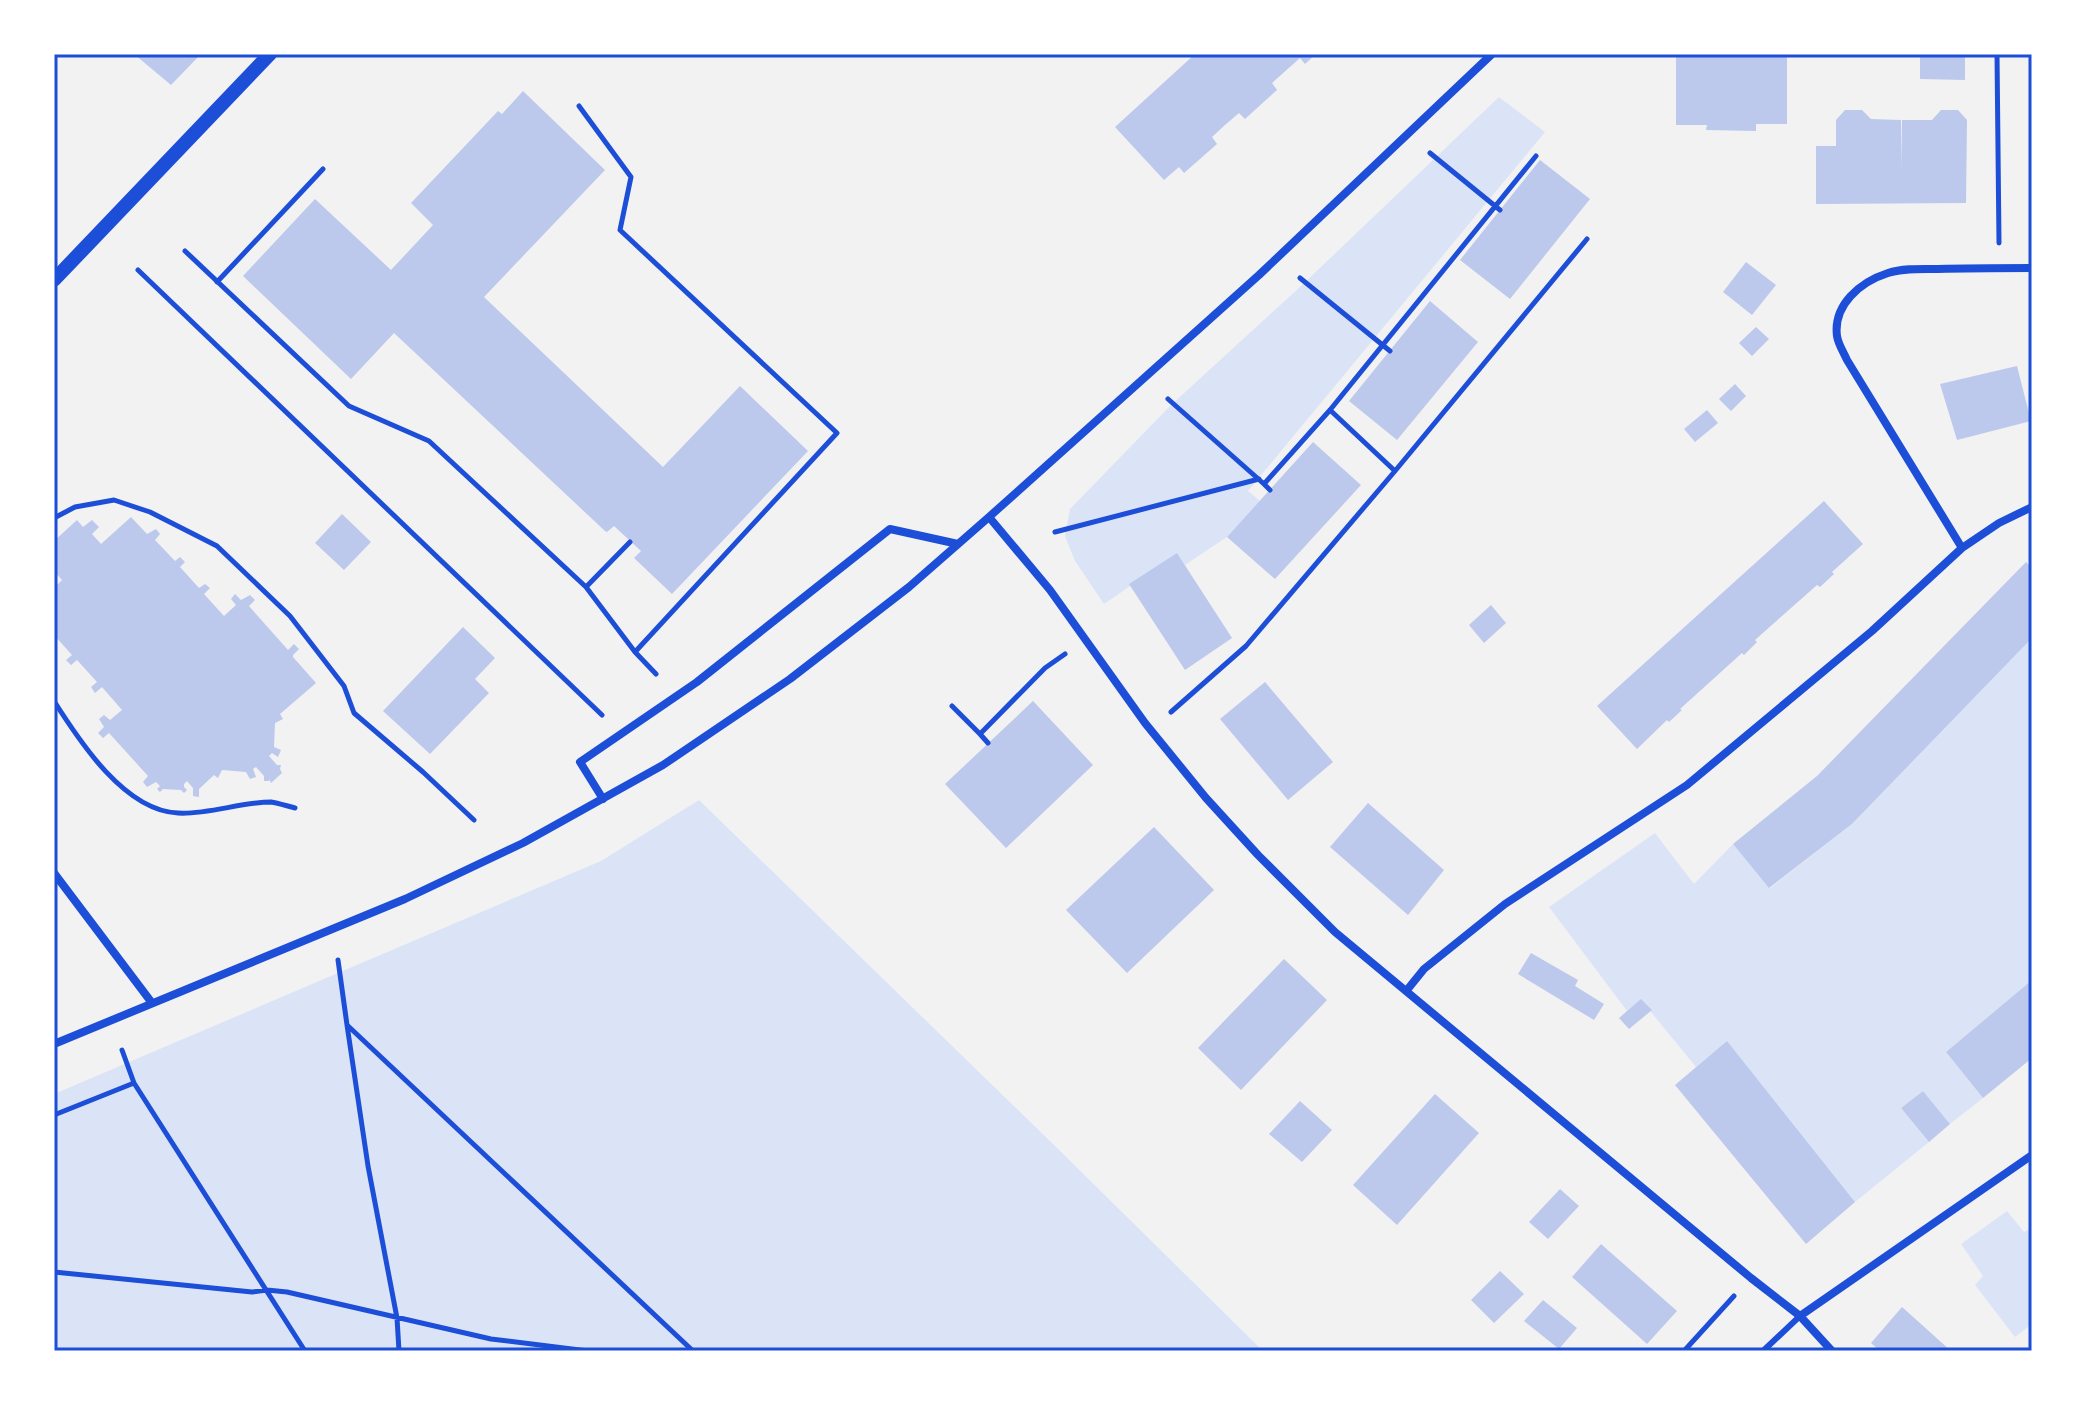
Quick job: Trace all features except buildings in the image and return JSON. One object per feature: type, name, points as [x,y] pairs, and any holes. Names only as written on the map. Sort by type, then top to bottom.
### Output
[{"type":"street","points":[[54,280],[270,54]]},
{"type":"street","points":[[54,1044],[405,899],[523,843],[663,765],[790,679],[872,616],[989,517],[1259,275],[1492,54]]},
{"type":"street","points":[[1962,548],[1847,360],[1837,338],[1838,317],[1854,293],[1890,272],[2032,268]]},
{"type":"street","points":[[1407,990],[1424,969],[1514,898],[1687,785],[1872,631],[1962,548],[1999,523],[2032,507]]},
{"type":"street","points":[[989,517],[1050,590],[1145,723],[1206,798],[1335,932],[1800,1316],[1832,1351]]},
{"type":"street","points":[[603,799],[580,762],[697,682],[890,529],[958,544]]},
{"type":"street","points":[[54,873],[152,1003]]},
{"type":"street","points":[[1800,1316],[2032,1155]]},
{"type":"lane","points":[[1763,1351],[1800,1316]]},
{"type":"path","points":[[1997,54],[1999,268]]},
{"type":"path","points":[[579,106],[631,177],[620,230],[837,433],[635,652]]},
{"type":"path","points":[[1430,153],[1498,208]]},
{"type":"path","points":[[1055,532],[1261,482],[1330,410],[1498,208],[1536,156]]},
{"type":"path","points":[[216,282],[323,169]]},
{"type":"path","points":[[1170,712],[1246,646],[1587,239]]},
{"type":"path","points":[[185,251],[349,406],[429,441],[586,587],[635,652],[656,674]]},
{"type":"path","points":[[138,270],[602,716],[625,732]]},
{"type":"path","points":[[1300,278],[1390,351]]},
{"type":"path","points":[[1168,399],[1270,490]]},
{"type":"path","points":[[1330,410],[1395,471]]},
{"type":"path","points":[[54,518],[75,507],[114,500],[150,512],[217,546],[290,616],[344,686],[354,713],[474,820]]},
{"type":"path","points":[[586,587],[630,542]]},
{"type":"path","points":[[980,734],[1045,668],[1066,654]]},
{"type":"path","points":[[54,701],[78,739],[108,775],[148,807],[178,813],[272,802],[295,808]]},
{"type":"path","points":[[952,706],[988,743]]},
{"type":"path","points":[[338,960],[368,1166],[397,1318],[399,1351]]},
{"type":"path","points":[[347,1025],[693,1351]]},
{"type":"path","points":[[122,1050],[134,1083],[305,1351]]},
{"type":"path","points":[[54,1115],[134,1083]]},
{"type":"path","points":[[54,1272],[252,1292],[287,1292],[491,1339],[588,1351]]},
{"type":"path","points":[[1684,1351],[1735,1296]]},
{"type":"shaded area","points":[[1499,97],[1545,132],[1248,491],[1260,501],[1227,537],[1185,565],[1177,554],[1104,604],[1075,561],[1065,536],[1070,509],[1170,406]]},
{"type":"shaded area","points":[[2032,638],[2032,980],[1946,1052],[1983,1098],[1950,1124],[1923,1091],[1901,1108],[1929,1142],[1855,1202],[1727,1042],[1696,1067],[1641,1000],[1627,1011],[1549,907],[1655,833],[1694,884],[1733,844],[1770,888],[1852,824]]},
{"type":"shaded area","points":[[699,800],[1263,1351],[54,1351],[54,1094],[601,861]]},
{"type":"shaded area","points":[[2007,1211],[2024,1232],[2032,1228],[2032,1324],[2015,1337],[1975,1285],[1983,1276],[1961,1244]]}]
